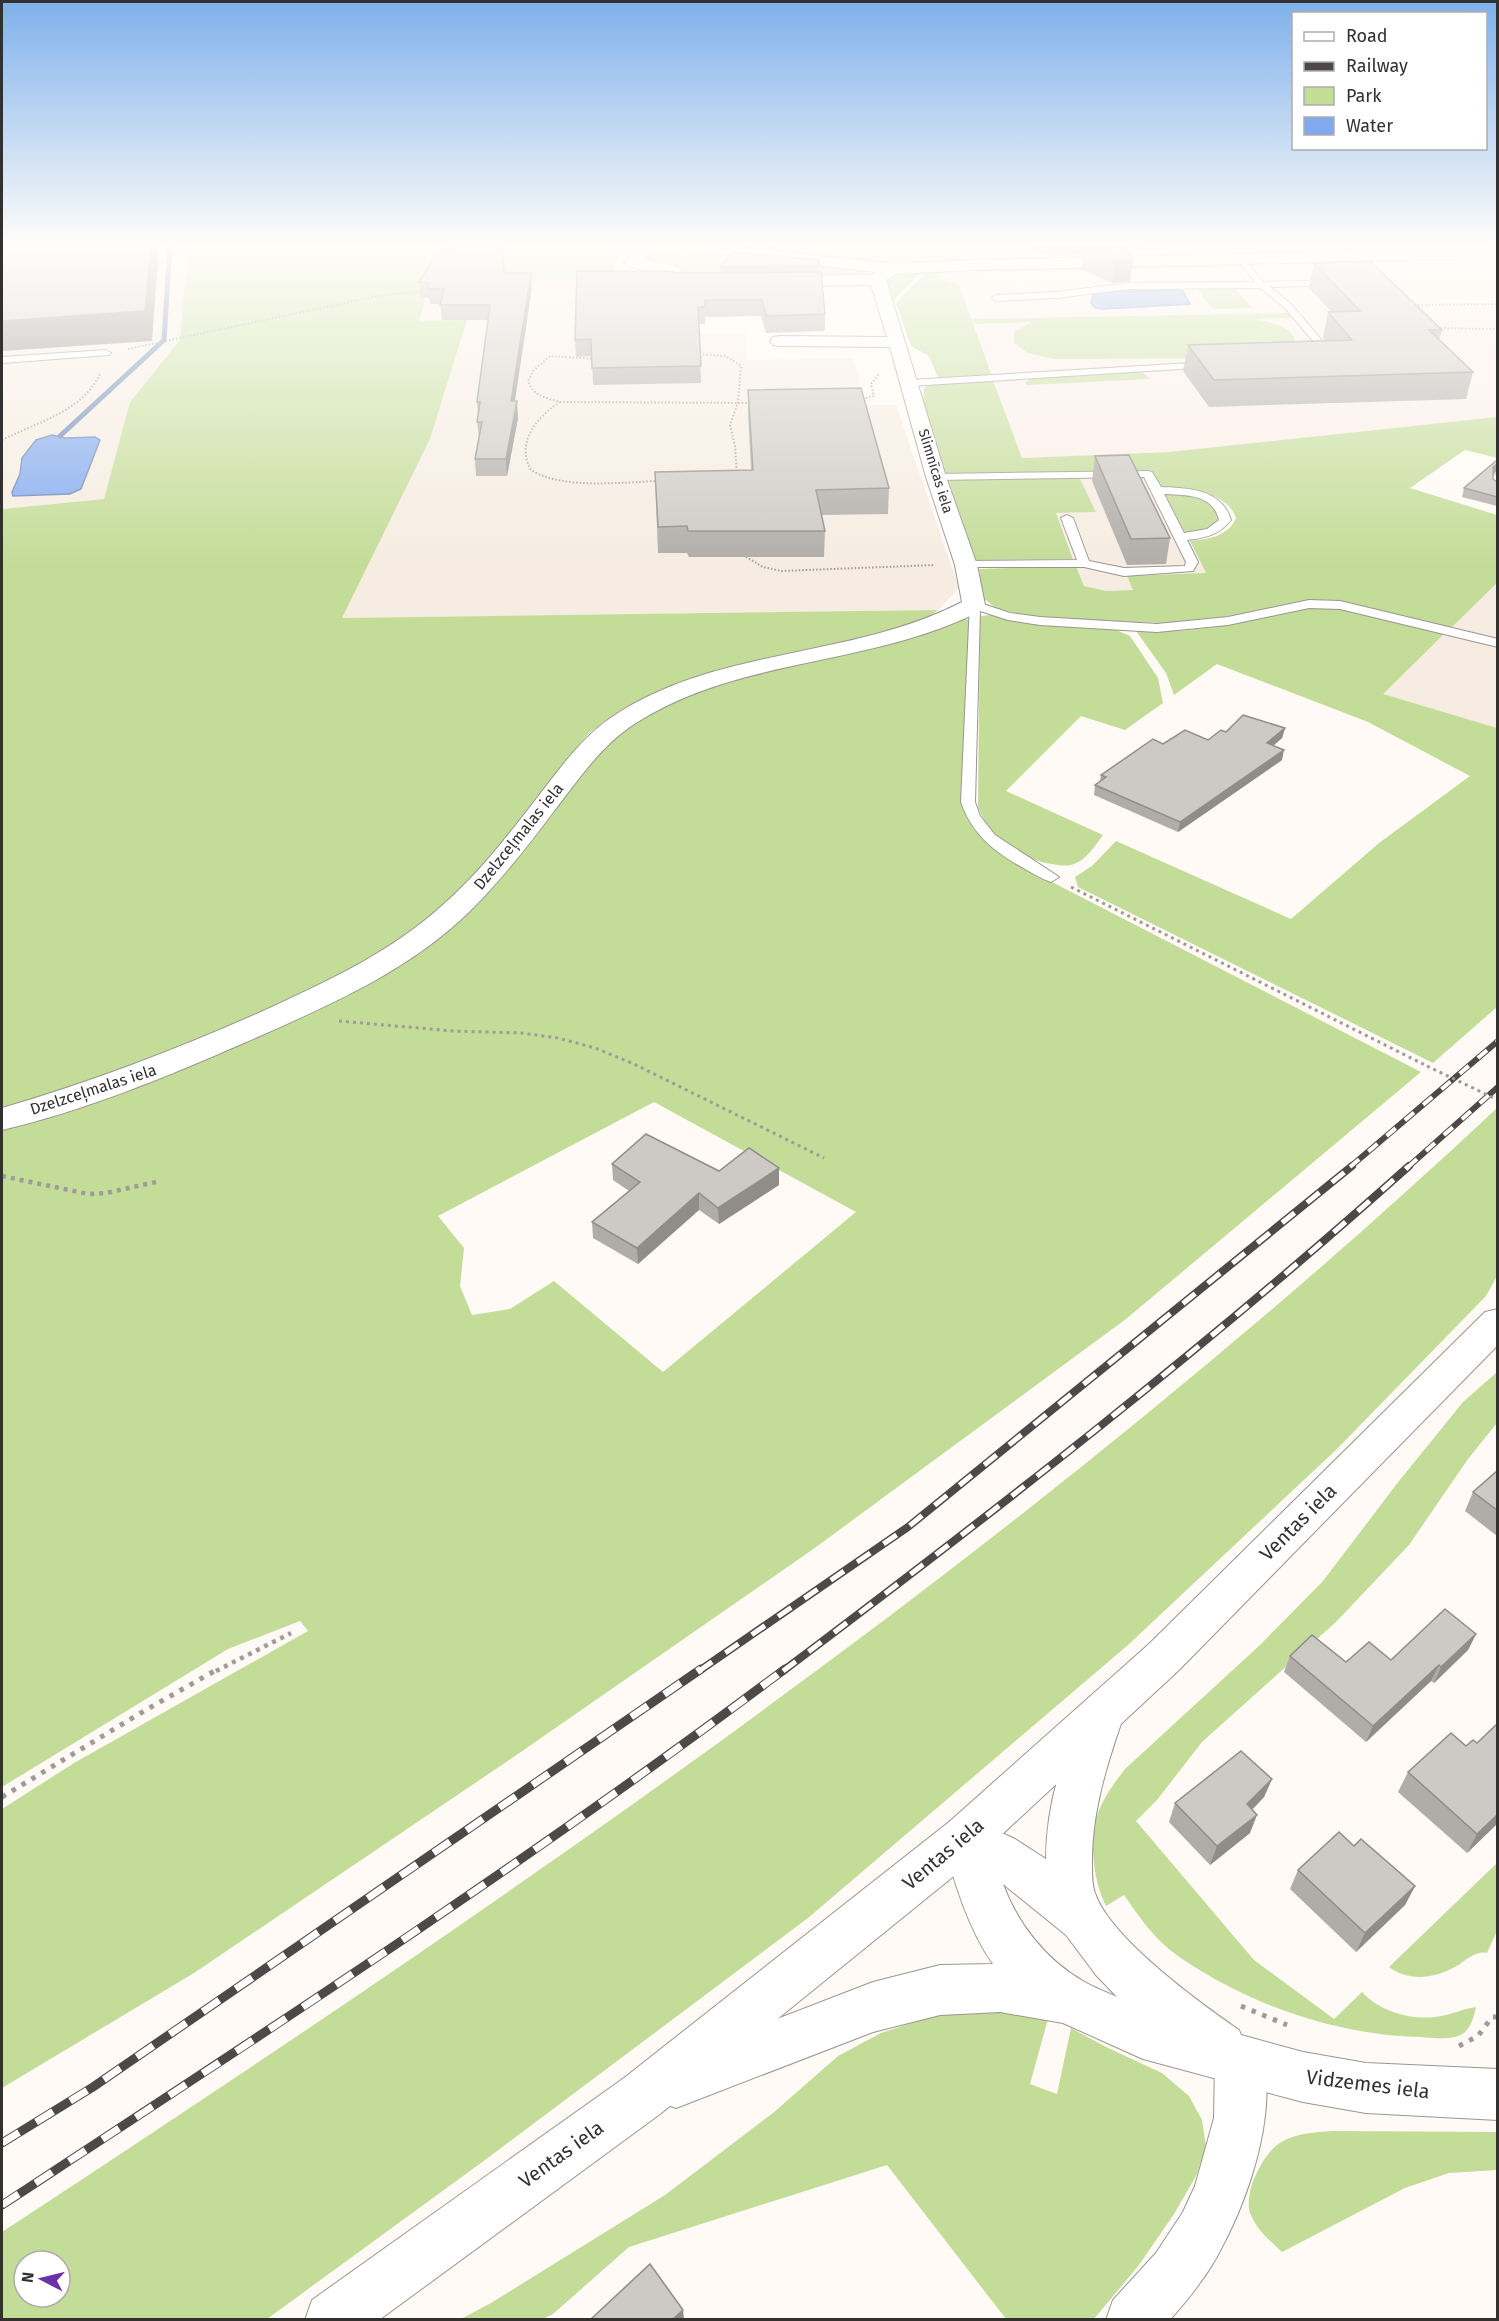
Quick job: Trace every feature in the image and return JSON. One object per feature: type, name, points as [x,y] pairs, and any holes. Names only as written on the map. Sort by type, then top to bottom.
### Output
[{"type":"main road","name":"Slimnīcas iela","points":[[900,352],[936,477],[966,565],[974,605]]},
{"type":"main road","name":"Dzelzceļmalas iela","points":[[2,1119],[147,1072],[220,1043],[322,996],[380,966],[442,921],[503,859],[585,752],[605,733],[627,718],[682,689],[751,668],[924,627],[949,618],[974,605]]},
{"type":"main road","name":"Ventas iela","points":[[332,2319],[642,2096],[965,1838],[1164,1657],[1497,1322]]},
{"type":"main road","points":[[1082,1919],[1071,1892],[1068,1846],[1078,1785],[1102,1715]]},
{"type":"main road","points":[[965,1838],[1003,1856],[1041,1881],[1082,1919],[1126,1971],[1180,2020],[1240,2061],[1240,2118],[1220,2190],[1202,2231],[1175,2272],[1133,2319]]},
{"type":"main road","points":[[965,1838],[980,1889],[1000,1932],[1030,1970],[1066,1999]]},
{"type":"main road","points":[[642,2096],[873,2007],[940,1990],[1000,1988],[1066,1999]]},
{"type":"main road","name":"Vidzemes iela","points":[[1066,1999],[1143,2034],[1303,2077],[1366,2088],[1497,2095]]},
{"type":"lane","points":[[1323,362],[1335,361],[1328,352]]},
{"type":"lane","points":[[2,362],[106,354]]},
{"type":"lane","points":[[910,383],[1217,365]]},
{"type":"lane","points":[[936,477],[1148,474],[1192,562],[1189,569],[1124,572],[1084,563],[966,565]]},
{"type":"lane","points":[[1497,476],[1497,488]]},
{"type":"lane","points":[[1157,490],[1201,495],[1215,501],[1224,511],[1225,520],[1219,529],[1206,534],[1181,537]]},
{"type":"lane","points":[[1067,518],[1084,563]]},
{"type":"lane","points":[[1052,877],[994,843],[980,830],[971,816],[968,802],[974,605],[1008,616],[1040,621],[1157,628],[1228,621],[1309,604],[1340,605],[1497,643]]},
{"type":"path","points":[[2,440],[52,417],[82,399],[99,380],[106,354],[114,352]]},
{"type":"path","points":[[850,400],[874,396],[871,384],[899,352]]},
{"type":"path","points":[[687,354],[714,354],[734,358],[741,366],[738,404],[730,425],[735,446],[737,482]]},
{"type":"path","points":[[602,359],[550,356],[533,371],[528,381],[531,390],[542,397],[560,402],[738,404],[759,402]]},
{"type":"path","points":[[560,402],[536,421],[529,431],[527,459],[531,470],[541,477],[560,480],[660,481]]},
{"type":"path","points":[[740,551],[763,567],[781,571],[966,565]]},
{"type":"path","points":[[1052,877],[1359,1034],[1497,1100]]},
{"type":"path","points":[[322,996],[316,1001],[315,1009],[335,1020],[442,1030],[521,1033],[558,1038],[595,1048],[634,1064],[824,1158]]},
{"type":"path","points":[[2,1176],[88,1194],[106,1193],[156,1182]]},
{"type":"path","points":[[2,1797],[167,1697],[240,1657],[291,1633]]},
{"type":"path","points":[[1236,2003],[1292,2027]]},
{"type":"path","points":[[1454,2048],[1472,2043],[1492,2018],[1497,2017]]},
{"type":"shaded area","points":[[2,352],[170,352],[130,402],[104,499],[2,509]]},
{"type":"shaded area","points":[[457,352],[746,352],[747,360],[854,358],[863,405],[896,405],[959,588],[938,610],[341,618],[430,439]]},
{"type":"shaded area","points":[[984,352],[1497,352],[1497,417],[1169,452],[1022,458]]},
{"type":"shaded area","points":[[1152,470],[1206,573],[1127,576],[1134,590],[1106,591],[1084,586],[1056,513],[1096,512],[1076,471]]},
{"type":"shaded area","points":[[1497,583],[1497,728],[1382,694],[1444,634]]},
{"type":"green space","points":[[170,352],[457,352],[430,439],[342,618],[938,610],[918,624],[683,683],[628,706],[589,733],[557,772],[516,831],[460,890],[399,945],[276,1007],[85,1086],[2,1110],[2,509],[104,499],[130,402]]},
{"type":"green space","points":[[922,352],[983,352],[992,376],[938,378],[929,356]]},
{"type":"green space","points":[[1267,352],[1252,358],[1054,359],[1028,353]]},
{"type":"green space","points":[[1131,371],[1143,373],[1150,379],[1027,385],[1025,383],[1031,378]]},
{"type":"green space","points":[[993,380],[1022,458],[1169,452],[1497,417],[1497,458],[1465,450],[1410,488],[1497,515],[1497,583],[1451,628],[1349,604],[1300,602],[1208,620],[1163,623],[1049,619],[996,608],[983,598],[979,569],[1076,566],[1084,586],[1106,591],[1133,590],[1127,576],[1206,573],[1190,541],[1223,533],[1236,518],[1231,509],[1215,496],[1194,490],[1161,487],[1152,470],[946,474],[942,471],[923,404],[924,388],[930,384]]},
{"type":"green space","points":[[1079,477],[1096,512],[1056,513],[1073,559],[976,560],[972,557],[944,482],[948,480]]},
{"type":"green space","points":[[1164,492],[1196,496],[1211,502],[1221,519],[1211,528],[1186,535]]},
{"type":"green space","points":[[1312,608],[1343,608],[1366,612],[1444,634],[1383,694],[1497,728],[1497,1007],[1433,1063],[1078,887],[1075,877],[1092,866],[1116,841],[1291,919],[1379,843],[1470,776],[1368,722],[1217,664],[1174,695],[1166,673],[1136,631],[1178,631],[1216,627]]},
{"type":"green space","points":[[992,615],[1036,623],[1114,629],[1130,636],[1158,678],[1163,703],[1125,730],[1081,716],[1006,791],[1103,835],[1087,856],[1074,864],[1065,866],[1051,864],[1017,852],[1007,846],[990,829],[978,807],[980,616]]},
{"type":"green space","points":[[966,616],[969,622],[963,803],[970,824],[976,832],[1000,853],[1019,865],[1421,1072],[1126,1319],[812,1550],[518,1754],[194,1973],[2,2088],[2,1809],[74,1763],[308,1631],[300,1621],[228,1649],[2,1787],[2,1124],[51,1110],[370,979],[569,793],[577,774],[607,741],[669,699]],"holes":[[[654,1102],[856,1212],[663,1372],[554,1281],[510,1309],[472,1315],[460,1286],[464,1248],[438,1216]]]},
{"type":"green space","points":[[1497,1108],[1497,1276],[1486,1296],[1337,1449],[1128,1645],[808,1918],[485,2160],[267,2319],[2,2319],[2,2232],[391,1972],[584,1839],[774,1702],[961,1561],[1145,1416],[1323,1265]]},
{"type":"green space","points":[[1497,1372],[1497,1423],[1468,1459],[1409,1545],[1336,1622],[1202,1742],[1157,1800],[1136,1821],[1254,1960],[1334,2019],[1362,1992],[1386,2009],[1415,2017],[1440,2016],[1476,2007],[1465,2032],[1450,2038],[1389,2035],[1325,2023],[1263,2003],[1205,1973],[1178,1956],[1155,1936],[1124,1895],[1106,1906],[1095,1873],[1093,1848],[1095,1824],[1107,1795],[1125,1769],[1260,1645],[1323,1581],[1463,1402]]},
{"type":"green space","points":[[1497,1863],[1497,1931],[1487,1953],[1478,1953],[1445,1972],[1429,1976],[1404,1975],[1389,1967]]},
{"type":"green space","points":[[981,2009],[1048,2019],[1030,2084],[1057,2094],[1071,2028],[1162,2073],[1189,2096],[1202,2120],[1206,2147],[1196,2176],[1174,2214],[1139,2265],[1094,2319],[1006,2319],[887,2165],[629,2247],[553,2314],[543,2319],[459,2320],[491,2303],[665,2195],[773,2113],[838,2056],[881,2033],[930,2017]]},
{"type":"green space","points":[[1332,2131],[1497,2132],[1497,2170],[1449,2173],[1405,2188],[1282,2252],[1260,2230],[1250,2213],[1249,2201],[1253,2181],[1267,2156],[1283,2141],[1304,2134]]},
{"type":"water","points":[[52,435],[65,438],[95,437],[100,440],[81,489],[70,494],[13,496],[12,492],[20,474],[22,458],[36,440]]},
{"type":"building","points":[[484,352],[519,352],[511,401],[517,401],[506,459],[475,459],[482,422],[477,422],[480,402],[477,402]]},
{"type":"building","points":[[591,352],[700,352],[701,366],[592,368]]},
{"type":"building","points":[[1193,352],[1452,352],[1473,372],[1214,380]]},
{"type":"building","points":[[861,388],[889,488],[816,490],[825,531],[688,531],[687,526],[658,527],[655,472],[753,470],[748,390]]},
{"type":"building","points":[[1129,455],[1170,538],[1131,539],[1095,456]]},
{"type":"building","points":[[1497,460],[1497,464],[1493,467],[1493,479],[1497,482],[1497,497],[1464,488]]},
{"type":"building","points":[[1243,715],[1285,728],[1267,743],[1284,750],[1180,822],[1095,785],[1106,777],[1101,775],[1153,739],[1163,744],[1185,730],[1208,740],[1221,730],[1226,732]]},
{"type":"building","points":[[646,1134],[719,1171],[749,1148],[779,1168],[718,1208],[699,1193],[637,1248],[592,1222],[640,1182],[612,1164]]},
{"type":"building","points":[[1497,1471],[1497,1510],[1473,1492]]},
{"type":"building","points":[[1445,1609],[1476,1634],[1373,1726],[1290,1656],[1312,1635],[1346,1662],[1369,1642],[1391,1660]]},
{"type":"building","points":[[1497,1724],[1497,1815],[1477,1834],[1408,1772],[1451,1733],[1466,1746],[1473,1740],[1477,1743]]},
{"type":"building","points":[[1241,1751],[1272,1779],[1247,1804],[1257,1815],[1217,1846],[1175,1803]]},
{"type":"building","points":[[1339,1832],[1354,1846],[1361,1839],[1415,1886],[1365,1933],[1298,1870]]},
{"type":"building","points":[[650,2264],[683,2310],[673,2319],[591,2319]]},
{"type":"waterway","points":[[60,436],[151,352]]},
{"type":"railway","points":[[1350,1167],[1498,1041]]},
{"type":"railway","points":[[1408,1167],[1498,1087]]},
{"type":"railway","points":[[699,1671],[908,1527],[1352,1166]]},
{"type":"railway","points":[[783,1671],[1101,1425],[1257,1298],[1409,1166]]},
{"type":"railway","points":[[2,2143],[93,2087],[701,1669]]},
{"type":"railway","points":[[2,2205],[496,1876],[593,1809],[785,1669]]}]
